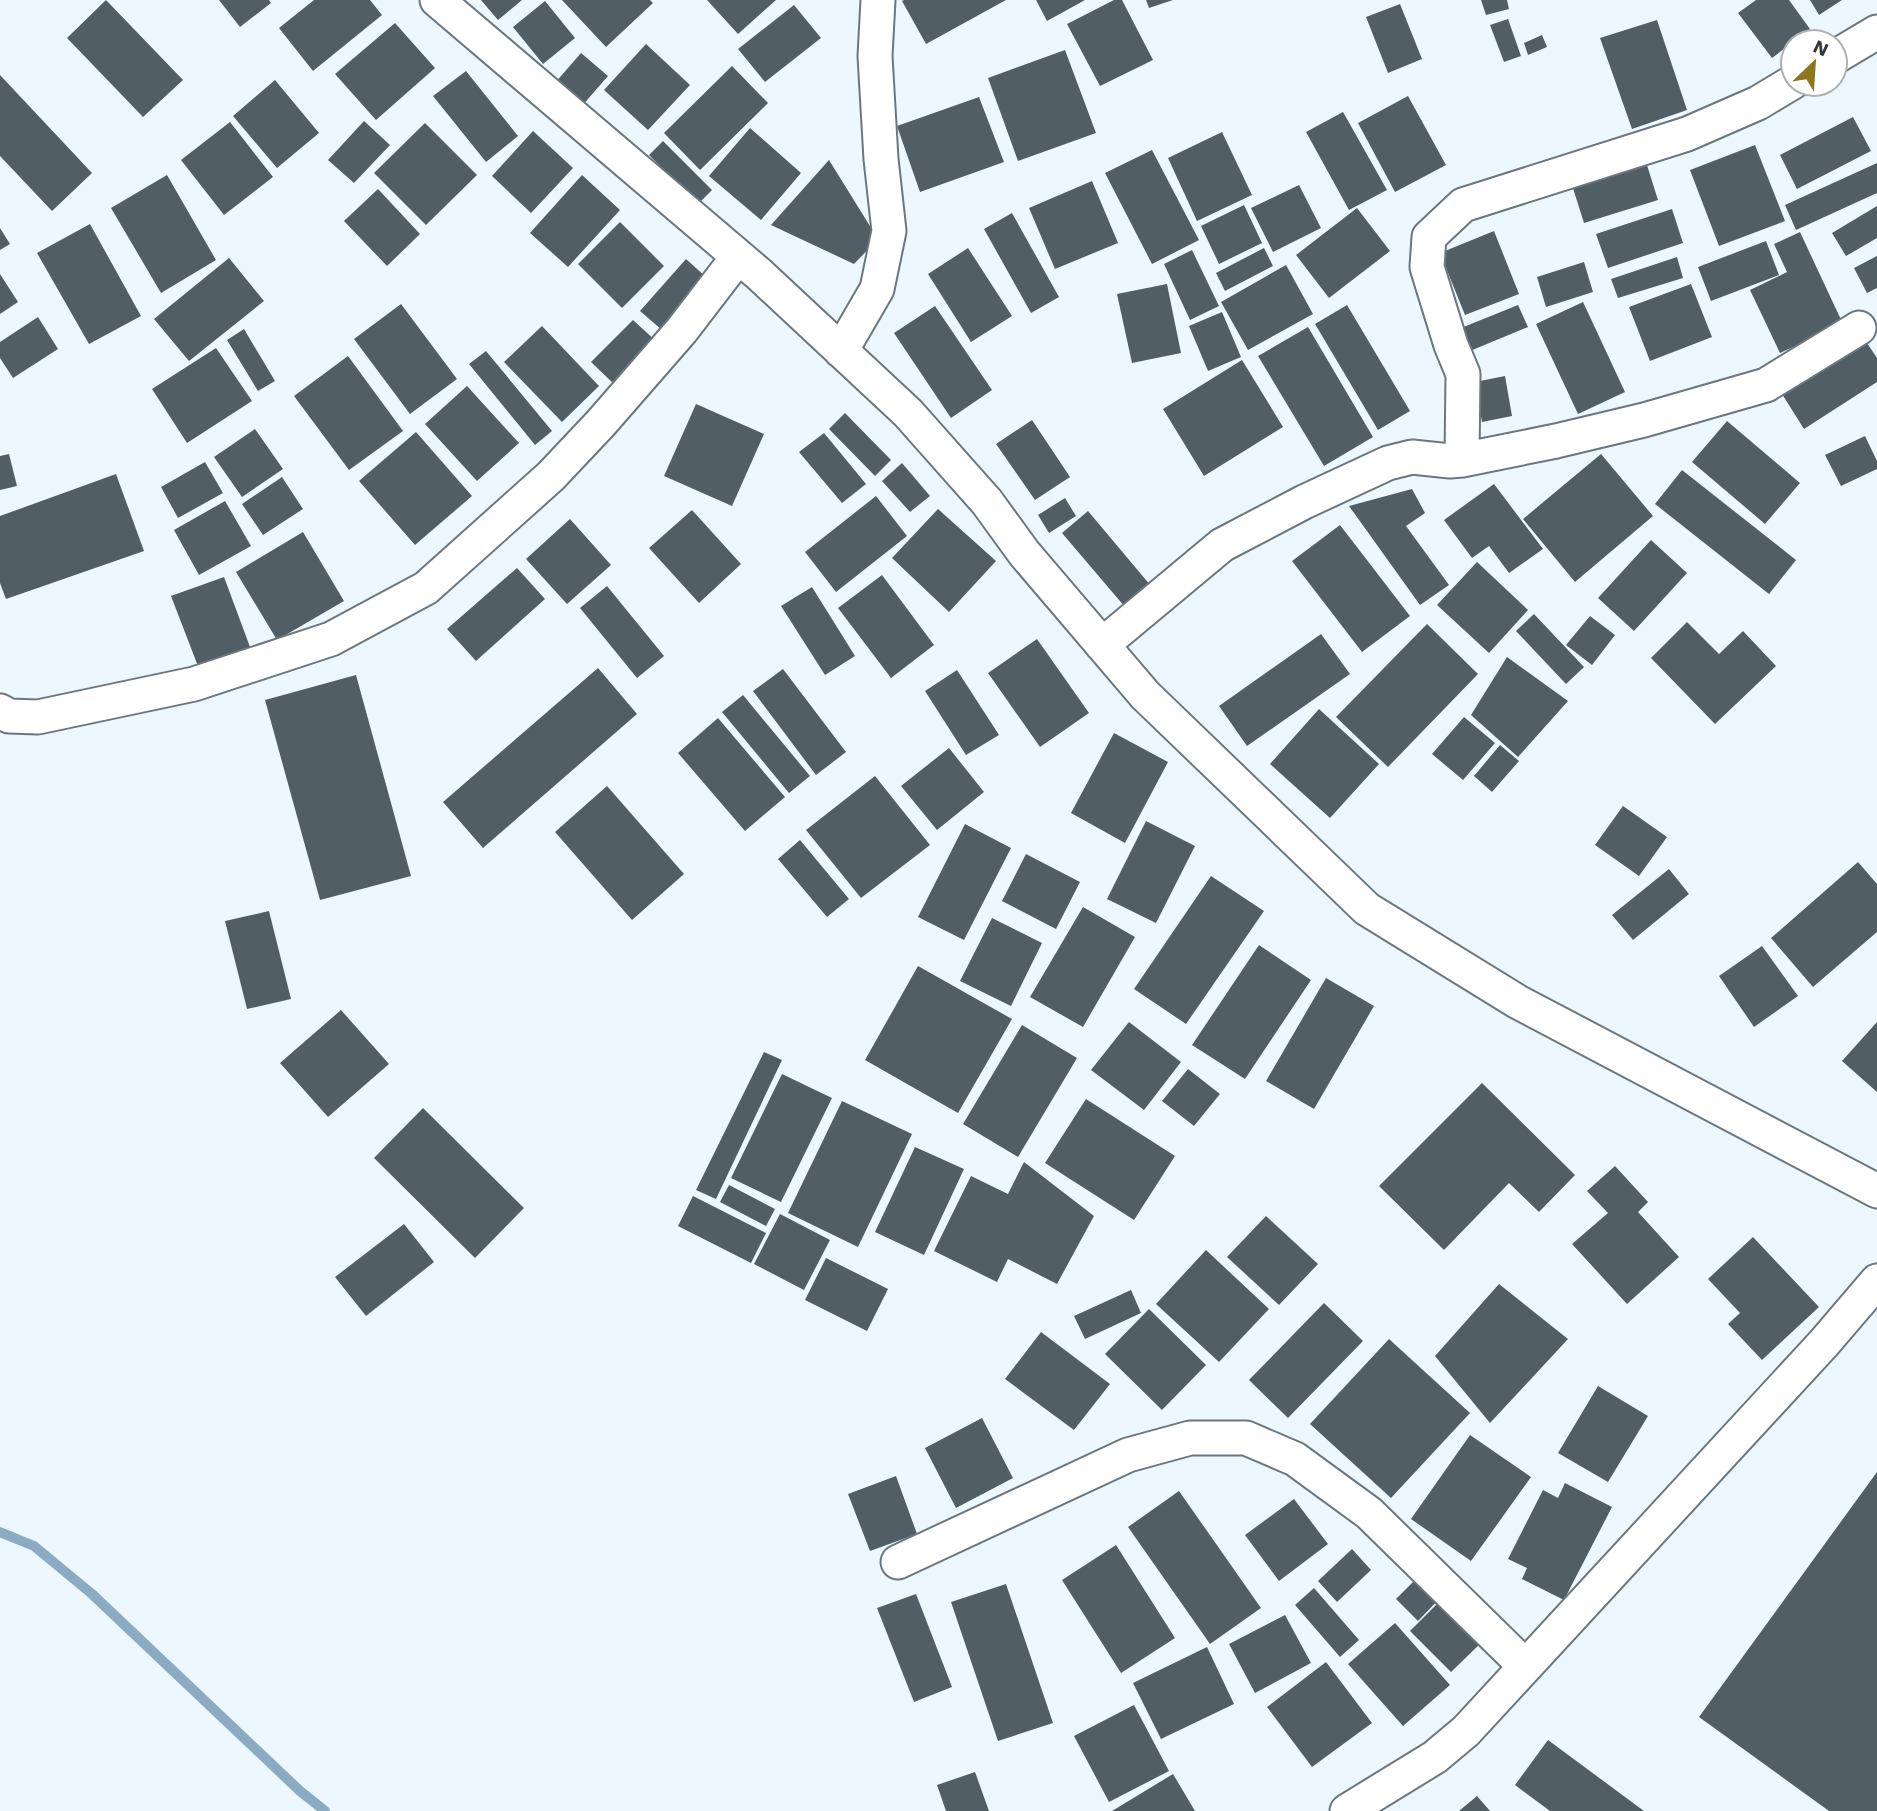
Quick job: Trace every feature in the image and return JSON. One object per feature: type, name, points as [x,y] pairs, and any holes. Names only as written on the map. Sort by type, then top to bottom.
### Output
[{"type":"street","points":[[437,0],[738,257],[917,423],[987,502],[1024,553],[1145,695],[1367,909],[1518,1002],[1877,1191]]},
{"type":"street","points":[[841,351],[877,289],[888,231],[875,56],[878,0]]},
{"type":"street","points":[[1849,49],[1877,32]]},
{"type":"street","points":[[1462,460],[1463,374],[1451,345],[1427,267],[1429,237],[1463,205],[1687,134],[1758,103],[1779,90]]},
{"type":"street","points":[[0,711],[9,716],[38,717],[194,684],[331,639],[426,588],[551,476],[585,441],[682,330],[738,257]]},
{"type":"street","points":[[1102,645],[1222,545],[1304,502],[1388,463],[1412,457],[1462,460],[1556,441],[1632,423],[1766,385],[1859,328]]},
{"type":"street","points":[[1347,1811],[1435,1757],[1466,1731],[1824,1343],[1877,1281]]},
{"type":"street","points":[[898,1562],[1128,1455],[1190,1438],[1246,1438],[1295,1459],[1369,1513],[1525,1666]]},
{"type":"building","points":[[106,0],[183,80],[143,117],[67,38]]},
{"type":"building","points":[[219,0],[269,0],[271,3],[240,27]]},
{"type":"building","points":[[314,0],[370,0],[382,15],[313,71],[279,28]]},
{"type":"building","points":[[481,0],[522,0],[498,20]]},
{"type":"building","points":[[562,0],[650,0],[653,3],[606,47]]},
{"type":"building","points":[[707,0],[776,0],[738,34]]},
{"type":"building","points":[[1006,0],[926,44],[902,1]]},
{"type":"building","points":[[1036,0],[1085,0],[1047,21]]},
{"type":"building","points":[[1114,0],[1122,0],[1153,60],[1100,86],[1067,24]]},
{"type":"building","points":[[1146,0],[1173,0],[1149,8]]},
{"type":"building","points":[[1481,0],[1507,0],[1509,9],[1486,15]]},
{"type":"building","points":[[1756,0],[1789,0],[1809,28],[1779,28],[1779,53],[1772,58],[1738,13]]},
{"type":"building","points":[[1810,0],[1842,0],[1819,15]]},
{"type":"building","points":[[545,1],[575,38],[543,64],[513,27]]},
{"type":"building","points":[[1400,4],[1422,59],[1388,73],[1366,17]]},
{"type":"building","points":[[794,5],[821,38],[765,82],[738,49]]},
{"type":"building","points":[[1508,19],[1521,56],[1504,62],[1490,25]]},
{"type":"building","points":[[1657,20],[1687,110],[1632,129],[1600,38]]},
{"type":"building","points":[[395,23],[435,68],[376,120],[335,74]]},
{"type":"building","points":[[1542,35],[1547,47],[1528,55],[1524,43]]},
{"type":"building","points":[[646,44],[690,85],[648,130],[604,90]]},
{"type":"building","points":[[1065,50],[1096,133],[1018,161],[988,78]]},
{"type":"building","points":[[581,53],[608,76],[581,107],[554,84]]},
{"type":"building","points":[[732,66],[768,103],[700,170],[664,133]]},
{"type":"building","points":[[466,71],[518,136],[486,162],[433,96]]},
{"type":"building","points":[[0,75],[92,173],[52,211],[0,156]]},
{"type":"building","points":[[275,80],[319,133],[277,168],[233,116]]},
{"type":"building","points":[[1408,96],[1446,165],[1395,192],[1358,123]]},
{"type":"building","points":[[979,97],[1004,162],[920,192],[897,126]]},
{"type":"building","points":[[1343,112],[1387,190],[1349,210],[1306,132]]},
{"type":"building","points":[[1853,117],[1871,151],[1797,189],[1780,155]]},
{"type":"building","points":[[364,121],[390,145],[354,183],[328,160]]},
{"type":"building","points":[[230,122],[273,177],[224,215],[181,160]]},
{"type":"building","points":[[425,123],[477,175],[426,225],[374,173]]},
{"type":"building","points":[[750,128],[801,173],[761,220],[709,176]]},
{"type":"building","points":[[533,131],[573,168],[531,213],[492,176]]},
{"type":"building","points":[[1222,132],[1252,195],[1197,221],[1168,158]]},
{"type":"building","points":[[663,141],[712,190],[698,204],[649,155]]},
{"type":"building","points":[[1755,145],[1785,221],[1719,246],[1690,170]]},
{"type":"building","points":[[1152,150],[1199,240],[1152,264],[1105,173]]},
{"type":"building","points":[[829,160],[878,239],[854,264],[771,225]]},
{"type":"building","points":[[1646,162],[1658,200],[1584,223],[1572,185]]},
{"type":"building","points":[[1877,163],[1877,193],[1796,230],[1785,205]]},
{"type":"building","points":[[167,175],[216,260],[161,293],[111,208]]},
{"type":"building","points":[[582,175],[620,210],[568,267],[530,233]]},
{"type":"building","points":[[1092,181],[1118,243],[1055,269],[1029,208]]},
{"type":"building","points":[[1299,185],[1321,228],[1273,252],[1251,208]]},
{"type":"building","points":[[378,189],[420,234],[387,266],[344,221]]},
{"type":"building","points":[[1244,205],[1262,243],[1219,264],[1201,226]]},
{"type":"building","points":[[1877,206],[1877,238],[1846,256],[1832,233]]},
{"type":"building","points":[[1357,208],[1390,251],[1329,298],[1296,255]]},
{"type":"building","points":[[1672,209],[1683,243],[1608,268],[1596,234]]},
{"type":"building","points":[[1012,213],[1059,297],[1031,313],[984,229]]},
{"type":"building","points":[[620,222],[664,266],[622,308],[578,264]]},
{"type":"building","points":[[90,224],[141,316],[89,344],[37,253]]},
{"type":"building","points":[[0,228],[10,244],[0,250]]},
{"type":"building","points":[[1494,231],[1519,294],[1465,315],[1440,253]]},
{"type":"building","points":[[1800,232],[1843,324],[1780,353],[1750,290],[1787,272],[1774,244]]},
{"type":"building","points":[[1766,241],[1779,275],[1711,301],[1698,267]]},
{"type":"building","points":[[968,248],[1012,316],[971,342],[928,274]]},
{"type":"building","points":[[1264,248],[1273,266],[1225,291],[1216,273]]},
{"type":"building","points":[[1192,250],[1219,306],[1190,320],[1164,264]]},
{"type":"building","points":[[1877,256],[1877,288],[1867,293],[1854,268]]},
{"type":"building","points":[[1677,257],[1683,278],[1618,298],[1611,279]]},
{"type":"building","points":[[229,258],[264,301],[189,361],[154,319]]},
{"type":"building","points":[[686,259],[707,278],[662,330],[640,311]]},
{"type":"building","points":[[1584,262],[1593,292],[1546,307],[1537,277]]},
{"type":"building","points":[[1286,265],[1313,314],[1248,350],[1221,302]]},
{"type":"building","points":[[0,274],[18,302],[0,314]]},
{"type":"building","points":[[1167,284],[1181,353],[1132,363],[1117,294]]},
{"type":"building","points":[[1691,284],[1712,337],[1650,361],[1629,307]]},
{"type":"building","points":[[1583,302],[1625,392],[1578,414],[1536,324]]},
{"type":"building","points":[[401,304],[457,379],[410,414],[354,339]]},
{"type":"building","points":[[1347,305],[1410,411],[1378,430],[1315,324]]},
{"type":"building","points":[[1518,305],[1528,327],[1470,351],[1461,328]]},
{"type":"building","points":[[935,306],[992,390],[951,418],[894,333]]},
{"type":"building","points":[[1222,312],[1241,357],[1208,371],[1189,326]]},
{"type":"building","points":[[38,317],[58,349],[13,378],[0,358],[0,342]]},
{"type":"building","points":[[633,320],[657,342],[615,385],[591,362]]},
{"type":"building","points":[[542,326],[599,386],[562,422],[504,362]]},
{"type":"building","points":[[1308,327],[1373,437],[1324,466],[1258,356]]},
{"type":"building","points":[[244,329],[275,381],[258,391],[227,340]]},
{"type":"building","points":[[1865,340],[1877,358],[1877,382],[1804,429],[1782,394]]},
{"type":"building","points":[[216,348],[252,401],[187,443],[152,389]]},
{"type":"building","points":[[486,351],[552,431],[535,445],[469,364]]},
{"type":"building","points":[[348,356],[403,431],[349,470],[294,396]]},
{"type":"building","points":[[1242,360],[1283,427],[1204,476],[1163,409]]},
{"type":"building","points":[[1505,376],[1512,416],[1482,422],[1475,382]]},
{"type":"building","points":[[467,386],[519,443],[477,481],[425,424]]},
{"type":"building","points":[[696,404],[764,434],[732,506],[664,476]]},
{"type":"building","points":[[845,413],[891,460],[875,476],[829,429]]},
{"type":"building","points":[[1032,420],[1070,477],[1035,500],[996,444]]},
{"type":"building","points":[[1727,421],[1800,483],[1765,524],[1692,462]]},
{"type":"building","points":[[255,429],[283,469],[242,497],[214,457]]},
{"type":"building","points":[[416,432],[472,496],[415,545],[359,481]]},
{"type":"building","points":[[824,433],[866,484],[842,503],[799,452]]},
{"type":"building","points":[[1865,436],[1877,461],[1877,469],[1841,486],[1825,455]]},
{"type":"building","points":[[9,454],[17,486],[0,490],[0,456]]},
{"type":"building","points":[[1601,454],[1653,516],[1575,582],[1523,519]]},
{"type":"building","points":[[205,462],[223,493],[178,518],[161,487]]},
{"type":"building","points":[[902,463],[930,496],[910,512],[882,481]]},
{"type":"building","points":[[1682,470],[1796,560],[1769,594],[1655,504]]},
{"type":"building","points":[[116,474],[144,551],[6,599],[0,583],[0,516]]},
{"type":"building","points":[[282,477],[303,509],[263,535],[242,504]]},
{"type":"building","points":[[1494,484],[1543,549],[1509,573],[1489,546],[1472,558],[1444,520]]},
{"type":"building","points":[[1412,489],[1425,513],[1406,526],[1449,585],[1420,605],[1349,506]]},
{"type":"building","points":[[876,496],[907,536],[836,592],[805,552]]},
{"type":"building","points":[[1065,498],[1076,516],[1049,533],[1038,515]]},
{"type":"building","points":[[225,501],[251,546],[199,575],[174,530]]},
{"type":"building","points":[[938,509],[996,561],[949,612],[892,558]]},
{"type":"building","points":[[692,510],[741,564],[699,603],[649,548]]},
{"type":"building","points":[[1088,511],[1151,586],[1125,607],[1062,533]]},
{"type":"building","points":[[570,519],[611,565],[567,604],[526,559]]},
{"type":"building","points":[[1340,525],[1410,616],[1362,652],[1292,561]]},
{"type":"building","points":[[303,532],[344,601],[277,640],[236,572]]},
{"type":"building","points":[[1651,540],[1687,573],[1634,631],[1598,598]]},
{"type":"building","points":[[1477,562],[1528,610],[1489,653],[1437,605]]},
{"type":"building","points":[[517,568],[545,599],[476,661],[447,629]]},
{"type":"building","points":[[882,575],[934,645],[891,678],[838,608]]},
{"type":"building","points":[[224,577],[253,655],[201,674],[171,596]]},
{"type":"building","points":[[607,586],[664,656],[637,678],[580,608]]},
{"type":"building","points":[[812,587],[855,656],[825,675],[781,606]]},
{"type":"building","points":[[1534,614],[1584,667],[1566,684],[1516,631]]},
{"type":"building","points":[[1590,616],[1615,635],[1592,665],[1566,645]]},
{"type":"building","points":[[1687,622],[1719,654],[1743,631],[1776,666],[1715,724],[1651,658]]},
{"type":"building","points":[[1427,624],[1478,674],[1388,767],[1336,717]]},
{"type":"building","points":[[1321,634],[1350,674],[1247,746],[1219,706]]},
{"type":"building","points":[[1037,639],[1089,713],[1040,747],[988,673]]},
{"type":"building","points":[[1507,657],[1568,701],[1518,757],[1471,715]]},
{"type":"building","points":[[598,668],[637,714],[483,848],[443,802]]},
{"type":"building","points":[[783,669],[846,752],[816,775],[753,691]]},
{"type":"building","points":[[957,670],[999,735],[966,755],[925,691]]},
{"type":"building","points":[[356,675],[411,876],[320,900],[265,700]]},
{"type":"building","points":[[743,695],[810,776],[789,793],[722,712]]},
{"type":"building","points":[[1319,709],[1379,764],[1330,818],[1270,764]]},
{"type":"building","points":[[1464,717],[1495,743],[1463,780],[1432,754]]},
{"type":"building","points":[[718,718],[785,797],[745,831],[678,753]]},
{"type":"building","points":[[1114,733],[1168,762],[1125,843],[1071,813]]},
{"type":"building","points":[[1500,745],[1519,761],[1492,792],[1474,776]]},
{"type":"building","points":[[949,748],[984,792],[937,830],[901,786]]},
{"type":"building","points":[[875,776],[930,845],[861,898],[806,830]]},
{"type":"building","points":[[607,786],[684,874],[632,920],[555,832]]},
{"type":"building","points":[[1623,806],[1667,837],[1639,876],[1595,845]]},
{"type":"building","points":[[1146,821],[1195,846],[1156,923],[1107,899]]},
{"type":"building","points":[[965,824],[1011,848],[964,940],[918,917]]},
{"type":"building","points":[[800,840],[849,899],[827,917],[778,859]]},
{"type":"building","points":[[1026,854],[1080,882],[1056,929],[1002,901]]},
{"type":"building","points":[[1858,862],[1877,884],[1877,932],[1813,987],[1771,938]]},
{"type":"building","points":[[1669,869],[1689,894],[1633,940],[1612,915]]},
{"type":"building","points":[[1211,876],[1264,911],[1186,1024],[1134,989]]},
{"type":"building","points":[[1083,907],[1135,937],[1083,1027],[1030,997]]},
{"type":"building","points":[[269,911],[291,999],[247,1009],[225,921]]},
{"type":"building","points":[[992,918],[1042,943],[1011,1006],[960,981]]},
{"type":"building","points":[[1259,945],[1311,980],[1245,1079],[1192,1045]]},
{"type":"building","points":[[1762,946],[1798,996],[1754,1027],[1719,976]]},
{"type":"building","points":[[918,966],[1012,1019],[958,1113],[865,1060]]},
{"type":"building","points":[[1326,978],[1374,1006],[1314,1109],[1266,1081]]},
{"type":"building","points":[[341,1010],[389,1064],[328,1117],[280,1063]]},
{"type":"building","points":[[1129,1022],[1181,1062],[1144,1110],[1091,1070]]},
{"type":"building","points":[[1877,1022],[1877,1092],[1842,1061]]},
{"type":"building","points":[[1022,1025],[1077,1058],[1018,1157],[963,1124]]},
{"type":"building","points":[[764,1052],[782,1060],[716,1199],[696,1190]]},
{"type":"building","points":[[1188,1069],[1220,1094],[1194,1126],[1162,1101]]},
{"type":"building","points":[[782,1074],[832,1098],[781,1202],[731,1178]]},
{"type":"building","points":[[1482,1083],[1575,1175],[1539,1212],[1509,1183],[1444,1250],[1379,1186]]},
{"type":"building","points":[[1086,1099],[1175,1156],[1134,1220],[1045,1163]]},
{"type":"building","points":[[842,1101],[912,1134],[858,1247],[788,1213]]},
{"type":"building","points":[[423,1108],[524,1208],[475,1258],[374,1158]]},
{"type":"building","points":[[915,1147],[964,1169],[924,1255],[875,1232]]},
{"type":"building","points":[[1024,1162],[1094,1216],[1057,1284],[1008,1259],[997,1282],[934,1251],[971,1176],[1008,1194]]},
{"type":"building","points":[[1615,1166],[1648,1202],[1638,1212],[1679,1257],[1627,1304],[1572,1244],[1608,1213],[1587,1191]]},
{"type":"building","points":[[729,1185],[775,1209],[766,1226],[720,1202]]},
{"type":"building","points":[[693,1196],[766,1233],[751,1263],[678,1226]]},
{"type":"building","points":[[780,1214],[830,1240],[804,1290],[754,1264]]},
{"type":"building","points":[[1266,1216],[1318,1264],[1279,1305],[1227,1257]]},
{"type":"building","points":[[404,1224],[434,1262],[366,1316],[335,1277]]},
{"type":"building","points":[[1753,1237],[1819,1307],[1762,1360],[1728,1324],[1740,1313],[1708,1279]]},
{"type":"building","points":[[1206,1250],[1269,1309],[1219,1362],[1156,1304]]},
{"type":"building","points":[[826,1258],[888,1289],[867,1331],[805,1300]]},
{"type":"building","points":[[1499,1284],[1568,1339],[1490,1423],[1435,1356]]},
{"type":"building","points":[[1131,1290],[1141,1313],[1085,1339],[1074,1316]]},
{"type":"building","points":[[1324,1303],[1363,1341],[1288,1418],[1249,1380]]},
{"type":"building","points":[[1149,1309],[1206,1365],[1162,1410],[1105,1354]]},
{"type":"building","points":[[1041,1332],[1110,1384],[1074,1430],[1005,1379]]},
{"type":"building","points":[[1389,1339],[1470,1413],[1391,1498],[1310,1424]]},
{"type":"building","points":[[1598,1386],[1648,1416],[1608,1482],[1558,1453]]},
{"type":"building","points":[[982,1418],[1013,1478],[956,1508],[925,1448]]},
{"type":"building","points":[[1470,1435],[1531,1477],[1471,1561],[1411,1519]]},
{"type":"building","points":[[1877,1472],[1877,1811],[1829,1811],[1699,1717]]},
{"type":"building","points":[[896,1476],[917,1534],[870,1551],[848,1494]]},
{"type":"building","points":[[1565,1483],[1612,1507],[1564,1600],[1522,1579],[1527,1568],[1508,1559],[1543,1490],[1558,1498]]},
{"type":"building","points":[[1179,1491],[1261,1608],[1210,1644],[1128,1527]]},
{"type":"building","points":[[1294,1499],[1328,1544],[1279,1581],[1245,1535]]},
{"type":"building","points":[[1116,1545],[1175,1638],[1121,1673],[1062,1580]]},
{"type":"building","points":[[1352,1549],[1371,1570],[1337,1602],[1318,1581]]},
{"type":"building","points":[[1421,1574],[1442,1596],[1418,1621],[1396,1599]]},
{"type":"building","points":[[1006,1584],[1053,1723],[998,1741],[951,1602]]},
{"type":"building","points":[[1314,1588],[1359,1640],[1340,1657],[1295,1605]]},
{"type":"building","points":[[916,1594],[952,1687],[914,1702],[877,1608]]},
{"type":"building","points":[[1441,1600],[1482,1642],[1451,1672],[1410,1631]]},
{"type":"building","points":[[1285,1615],[1311,1663],[1255,1693],[1229,1644]]},
{"type":"building","points":[[1395,1623],[1450,1685],[1403,1726],[1348,1664]]},
{"type":"building","points":[[1207,1647],[1234,1704],[1161,1739],[1133,1683]]},
{"type":"building","points":[[1326,1662],[1372,1723],[1312,1767],[1267,1707]]},
{"type":"building","points":[[1134,1705],[1169,1771],[1109,1802],[1074,1736]]},
{"type":"building","points":[[1548,1740],[1644,1811],[1550,1811],[1515,1785]]},
{"type":"building","points":[[975,1772],[989,1811],[946,1811],[937,1785]]},
{"type":"building","points":[[1173,1774],[1195,1811],[1112,1811]]},
{"type":"building","points":[[1477,1796],[1490,1811],[1459,1811]]},
{"type":"waterway","points":[[0,1532],[34,1546],[92,1594],[300,1791],[325,1811]]}]
